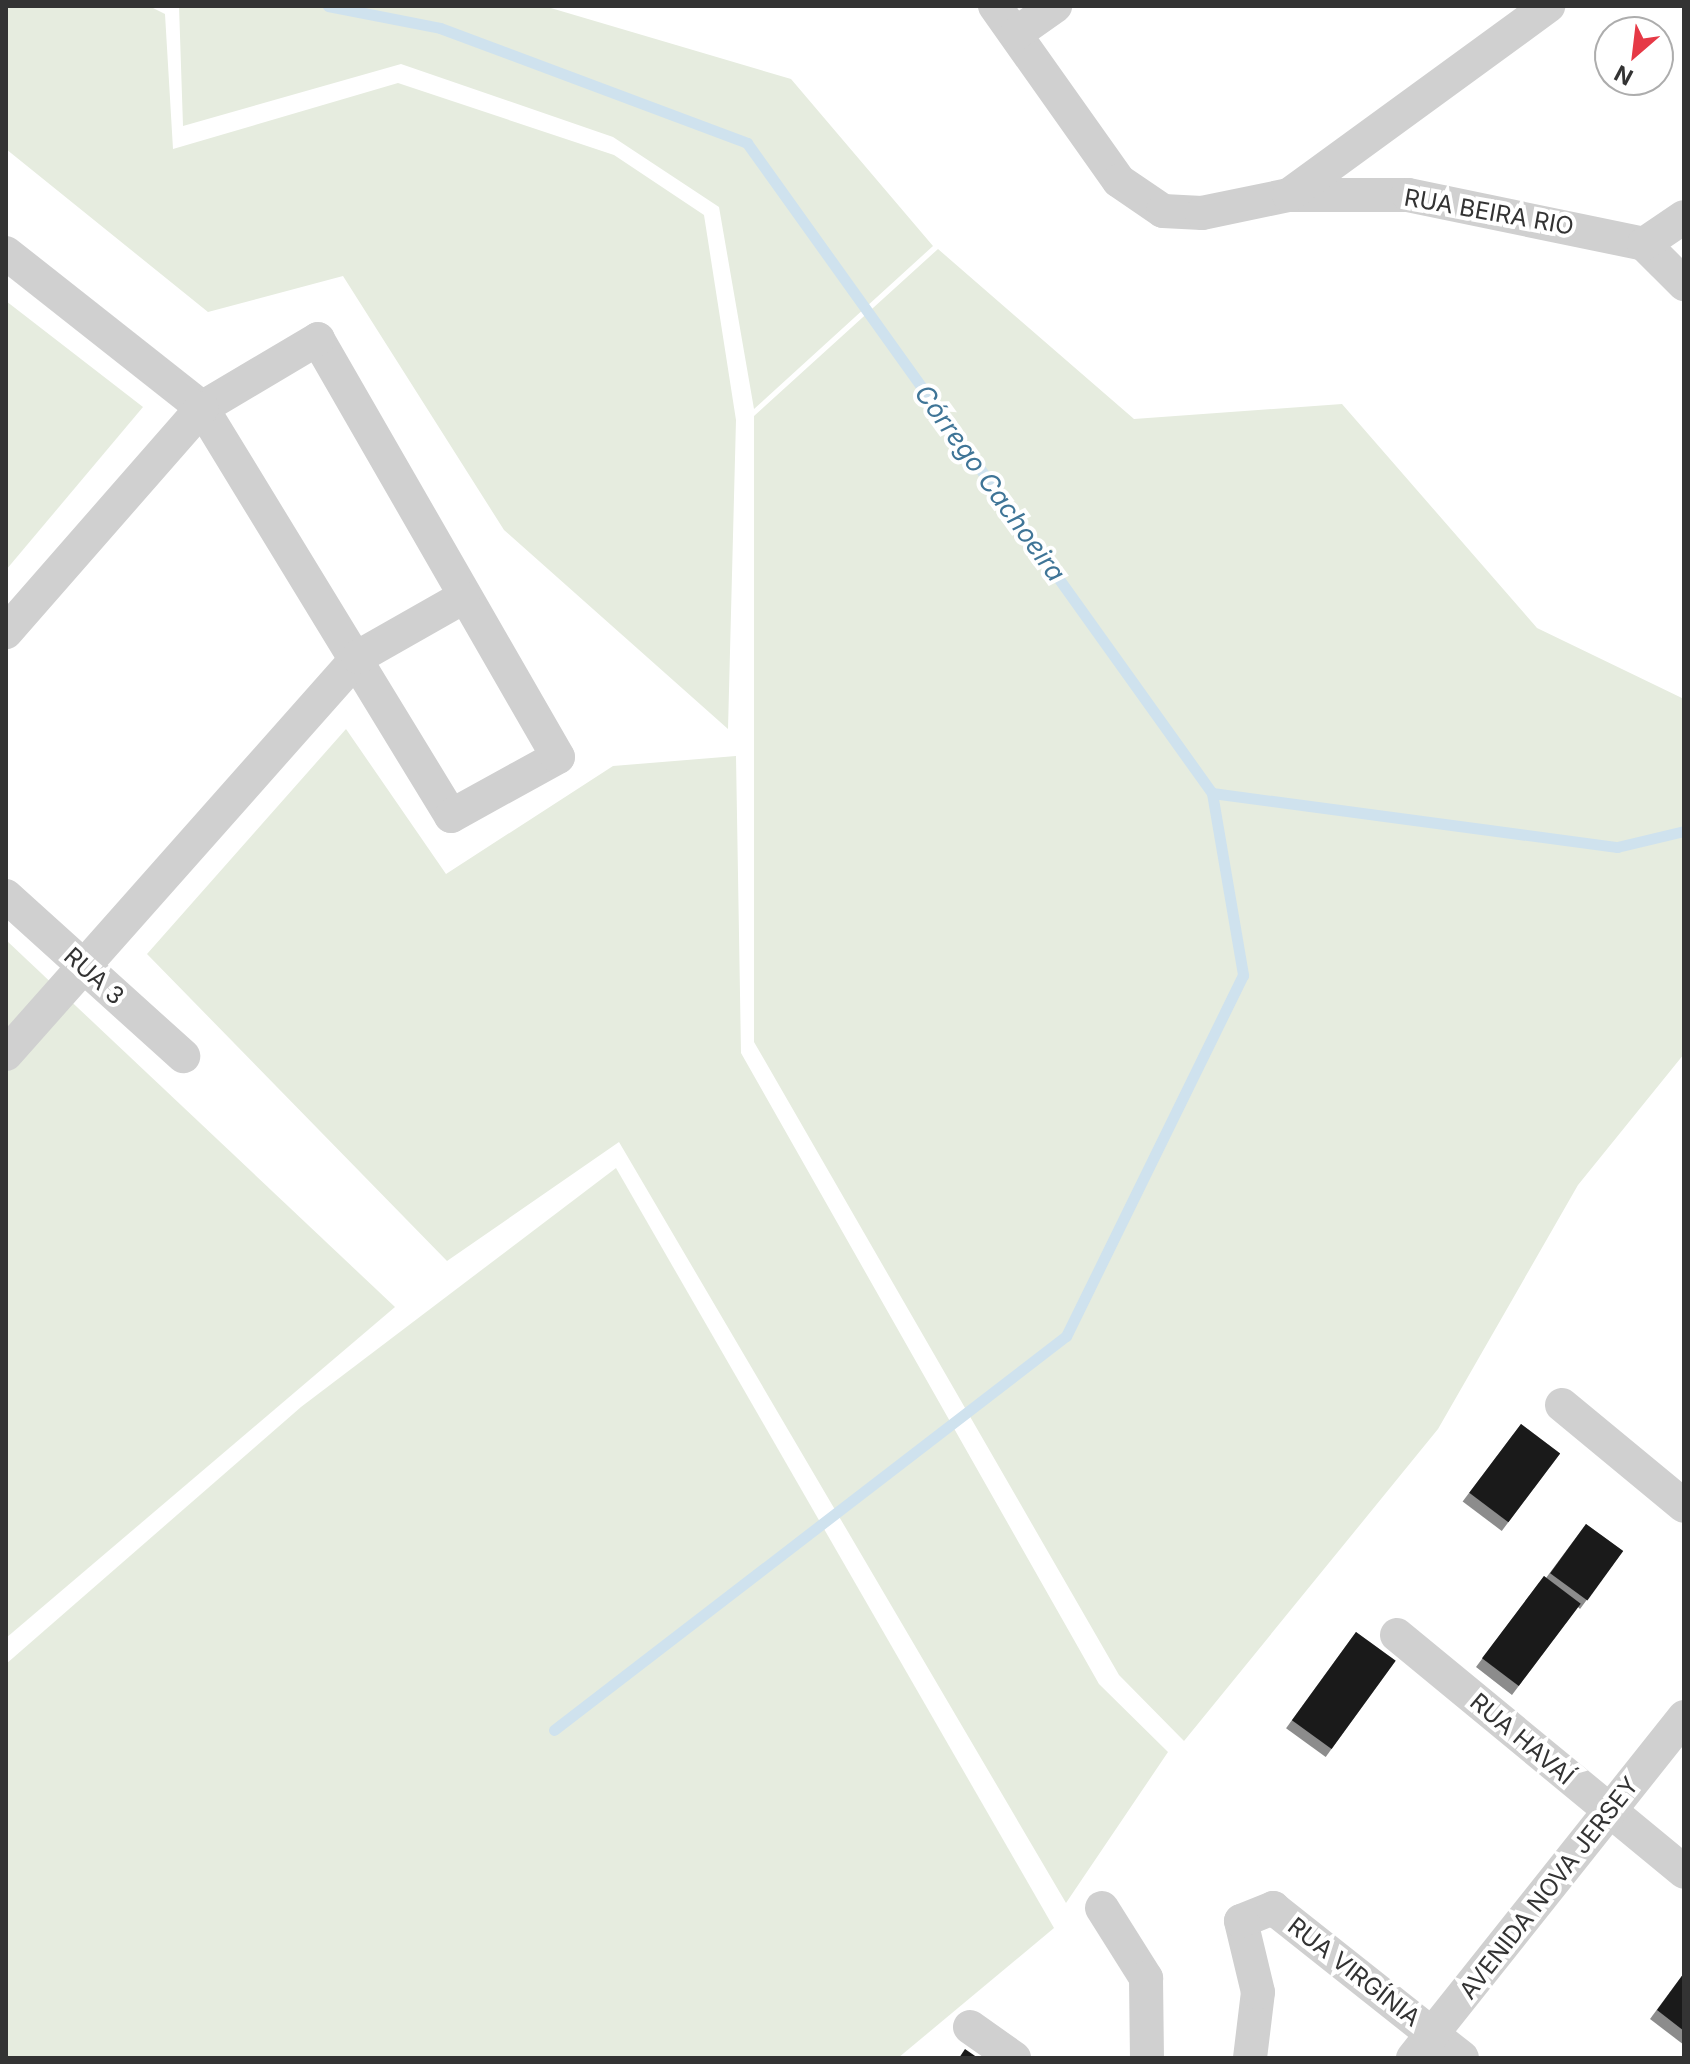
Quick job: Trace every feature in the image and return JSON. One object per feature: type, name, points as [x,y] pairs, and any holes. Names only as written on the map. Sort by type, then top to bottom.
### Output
[{"type":"street","name":"RUA BEIRA RIO","points":[[995,6],[1136,197],[1177,215],[1289,195],[1408,195],[1644,244]]},
{"type":"street","points":[[1017,33],[1055,6]]},
{"type":"street","points":[[1289,195],[1548,6]]},
{"type":"street","points":[[1684,217],[1644,244],[1684,284]]},
{"type":"street","points":[[6,253],[202,408],[358,657],[451,816],[558,757],[462,598],[318,339],[202,408],[6,632]]},
{"type":"street","points":[[6,1054],[358,657],[462,598]]},
{"type":"street","name":"RUA 3","points":[[6,896],[183,1056]]},
{"type":"street","points":[[1562,1405],[1684,1506]]},
{"type":"street","name":"RUA HAVAÍ","points":[[1397,1635],[1684,1872]]},
{"type":"street","name":"AVENIDA NOVA JERSEY","points":[[1423,2046],[1684,1717]]},
{"type":"street","points":[[1102,1908],[1146,1978],[1147,2058]]},
{"type":"street","name":"RUA VIRGÍNIA","points":[[1250,2058],[1258,1992],[1241,1921],[1273,1908],[1423,2046],[1462,2058]]},
{"type":"street","points":[[970,2027],[1014,2058]]},
{"type":"shaded area","points":[[6,6],[149,6],[165,14],[173,149],[398,83],[614,155],[704,215],[736,420],[728,729],[504,530],[343,276],[208,312],[6,149]]},
{"type":"shaded area","points":[[179,6],[544,6],[791,79],[933,246],[754,409],[719,207],[613,137],[401,64],[183,126]]},
{"type":"shaded area","points":[[938,249],[1134,419],[1342,404],[1537,628],[1684,699],[1684,1054],[1578,1185],[1438,1429],[1184,1741],[1119,1675],[754,1042],[754,416]]},
{"type":"shaded area","points":[[6,301],[143,407],[6,570]]},
{"type":"shaded area","points":[[346,729],[446,874],[613,766],[736,756],[741,1053],[1099,1684],[1168,1752],[1066,1903],[619,1142],[447,1261],[147,954]]},
{"type":"shaded area","points":[[6,940],[395,1307],[6,1638]]},
{"type":"shaded area","points":[[616,1168],[1054,1928],[898,2058],[6,2058],[6,1664],[301,1407]]},
{"type":"building","points":[[1521,1424],[1560,1453],[1508,1522],[1469,1493]]},
{"type":"building","points":[[1586,1524],[1623,1551],[1587,1600],[1550,1573]]},
{"type":"building","points":[[1544,1576],[1581,1604],[1519,1686],[1482,1658]]},
{"type":"building","points":[[1356,1632],[1396,1661],[1332,1749],[1292,1720]]},
{"type":"building","points":[[1684,1973],[1684,2031],[1657,2010]]},
{"type":"building","points":[[965,2049],[978,2058],[959,2058]]},
{"type":"waterway","name":"Córrego Cachoeira","points":[[328,6],[440,28],[747,143],[1212,793],[1243,975],[1066,1336],[554,1730]]},
{"type":"waterway","name":"Córrego Cachoeira","points":[[1212,793],[1617,847],[1684,831]]}]
